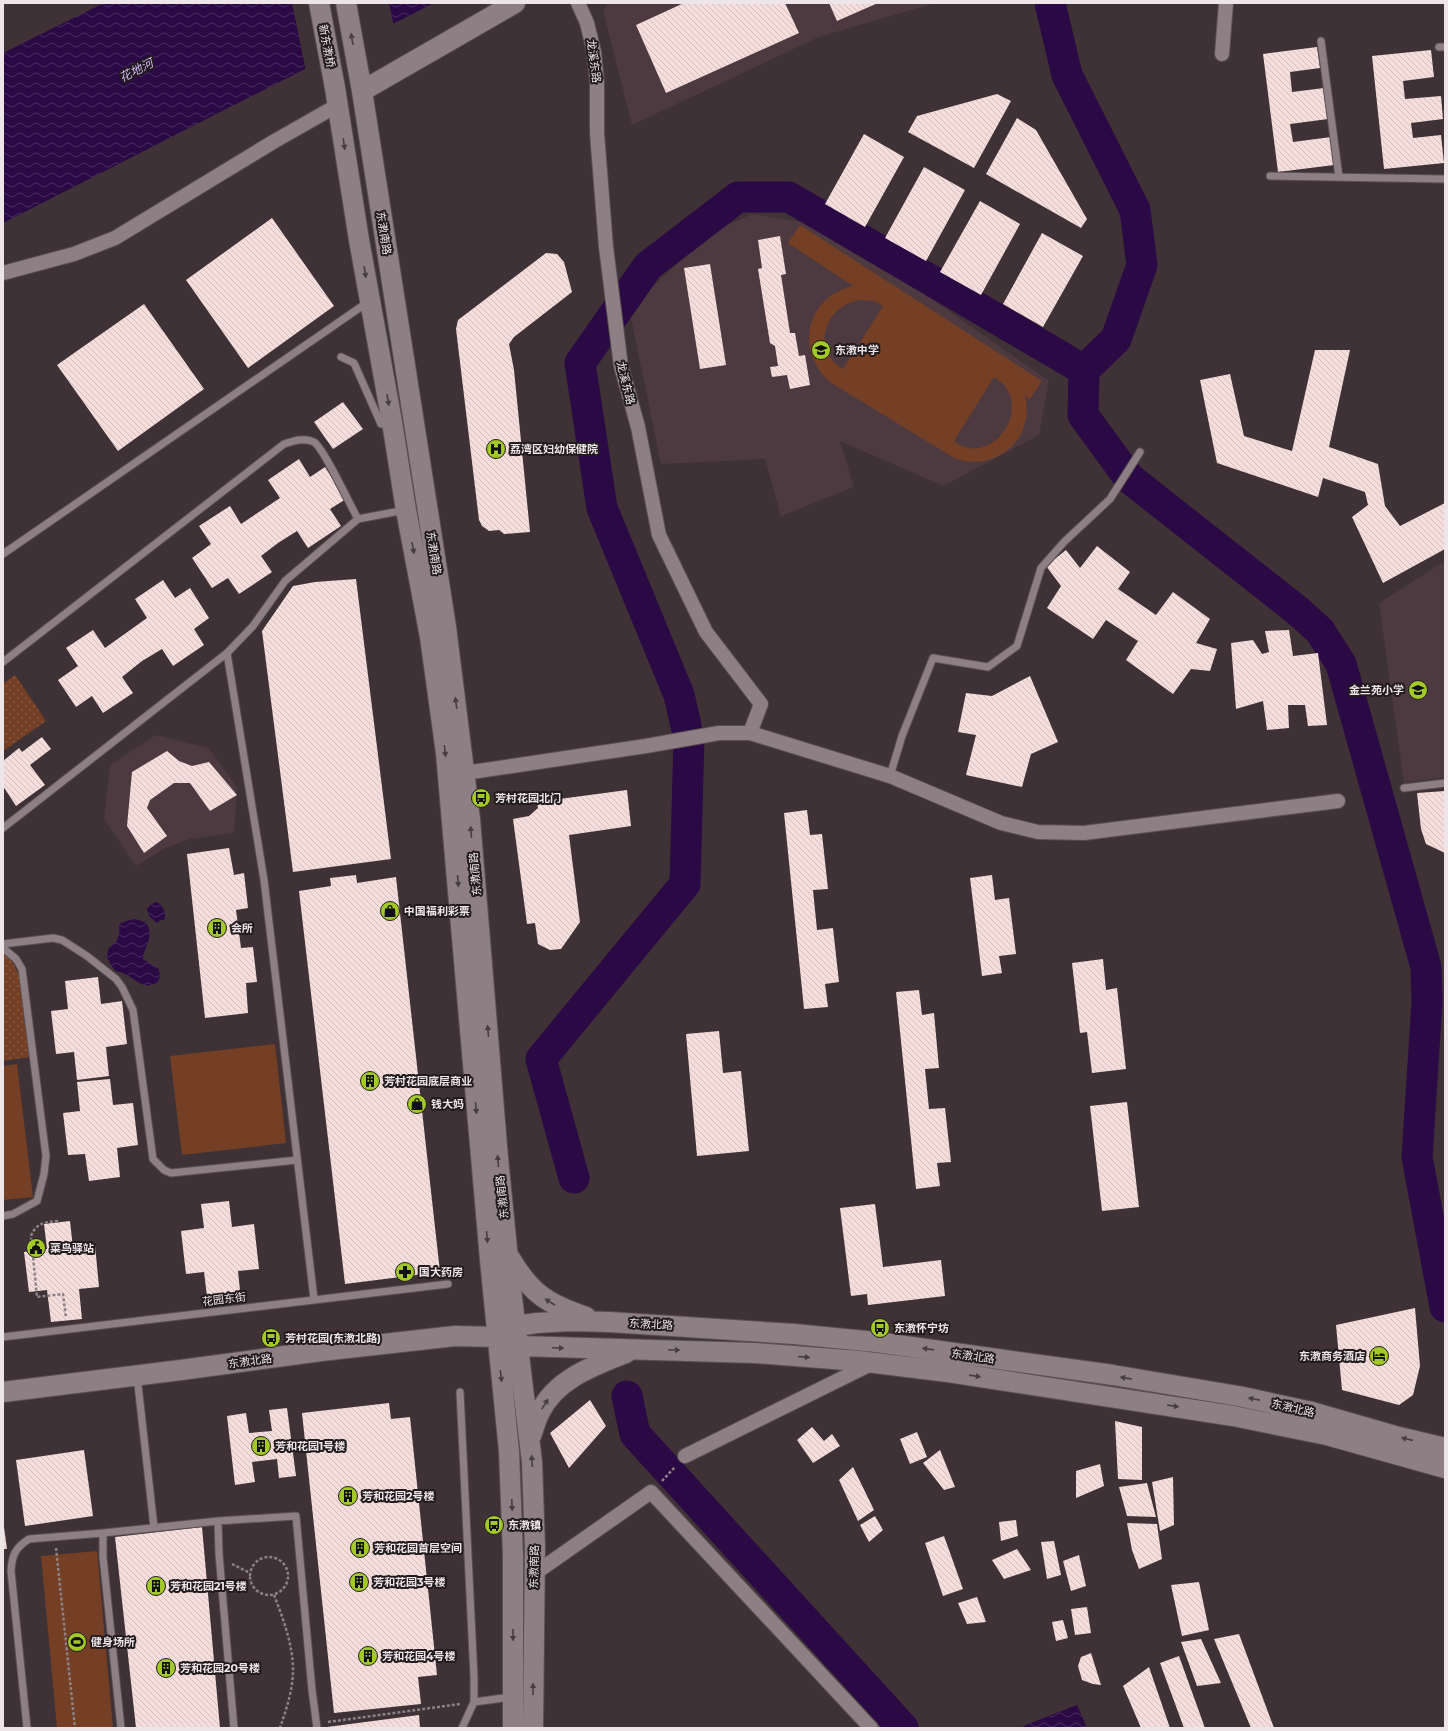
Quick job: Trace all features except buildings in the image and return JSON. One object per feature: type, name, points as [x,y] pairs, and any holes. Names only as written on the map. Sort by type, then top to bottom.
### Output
[{"type":"street","name":"新东漖桥","points":[[319,3],[337,97]]},
{"type":"street","points":[[346,3],[360,83],[515,3]]},
{"type":"street","name":"龙溪东路","points":[[578,3],[587,24],[594,52],[597,82],[597,133],[606,247],[621,366],[638,427],[659,535],[706,632],[761,704],[750,733]]},
{"type":"street","points":[[1222,54],[1226,3]]},
{"type":"street","name":"东漖南路","points":[[360,83],[446,627],[465,773],[476,877],[498,1158],[530,1439],[534,1509],[533,1728]]},
{"type":"street","points":[[3,273],[74,254],[115,238],[273,142],[337,97]]},
{"type":"street","name":"东漖南路","points":[[337,97],[370,301],[406,510],[430,637],[446,753],[497,1337],[508,1436],[513,1556],[513,1728]]},
{"type":"street","points":[[465,773],[646,746],[719,733],[750,733],[890,776],[1002,823],[1038,832],[1084,833],[1338,801]]},
{"type":"street","points":[[508,1255],[517,1270],[537,1294],[558,1307],[600,1322]]},
{"type":"street","name":"东漖北路","points":[[497,1337],[516,1326],[570,1321],[690,1326],[845,1338],[1113,1376],[1282,1405],[1445,1448]]},
{"type":"street","name":"东漖北路","points":[[3,1392],[321,1351],[454,1336],[497,1337],[519,1346],[755,1353],[873,1363],[1050,1387],[1233,1416],[1326,1435],[1445,1468]]},
{"type":"street","points":[[530,1439],[539,1412],[549,1397],[562,1385],[577,1374],[635,1350]]},
{"type":"street","points":[[685,1456],[873,1363]]},
{"type":"street","points":[[534,1574],[651,1492],[871,1728]]},
{"type":"lane","points":[[1321,41],[1339,177]]},
{"type":"lane","points":[[1270,176],[1445,179]]},
{"type":"lane","points":[[3,554],[370,301]]},
{"type":"lane","points":[[342,357],[354,363],[381,424],[392,422]]},
{"type":"lane","points":[[3,662],[284,444],[300,440],[315,442],[327,461],[358,519]]},
{"type":"lane","points":[[890,776],[902,736],[933,658],[988,666],[1017,646],[1041,568],[1064,542],[1110,499],[1140,452]]},
{"type":"lane","points":[[3,828],[227,653],[253,626],[285,582],[358,519],[406,510]]},
{"type":"lane","points":[[227,653],[264,880],[314,1299]]},
{"type":"lane","points":[[1404,788],[1445,783]]},
{"type":"lane","points":[[3,944],[52,938],[62,940],[87,956],[116,979],[122,987],[133,1010],[153,1159],[164,1170],[171,1173],[297,1160]]},
{"type":"lane","points":[[3,948],[16,959],[22,969],[46,1156],[44,1174],[37,1201],[13,1214],[3,1216]]},
{"type":"lane","name":"花园东街","points":[[3,1337],[448,1284]]},
{"type":"lane","points":[[137,1375],[154,1527]]},
{"type":"lane","points":[[460,1392],[474,1669],[474,1702],[462,1728]]},
{"type":"lane","points":[[27,1728],[11,1571],[12,1557],[21,1544],[29,1539],[218,1521],[296,1516],[316,1726]]},
{"type":"lane","points":[[218,1521],[220,1567],[234,1728]]},
{"type":"lane","points":[[103,1533],[103,1557],[121,1728]]},
{"type":"lane","points":[[474,1702],[513,1696]]},
{"type":"path","points":[[58,1221],[45,1222],[38,1225],[34,1228],[31,1236],[37,1297],[63,1294],[68,1329]]},
{"type":"path","points":[[651,1492],[685,1456]]},
{"type":"path","points":[[55,1537],[76,1728]]},
{"type":"path","points":[[268,1557],[280,1560],[286,1567],[288,1574],[287,1583],[284,1589],[274,1595],[266,1596],[254,1588],[250,1582],[250,1572],[253,1565],[258,1560],[268,1557]]},
{"type":"path","points":[[220,1567],[234,1564],[250,1572]]},
{"type":"path","points":[[274,1595],[292,1654],[293,1671],[288,1703],[280,1728]]},
{"type":"path","points":[[316,1726],[474,1702]]},
{"type":"shaded area","points":[[608,3],[935,3],[819,37],[632,125],[603,11]]},
{"type":"shaded area","name":"东漖中学","points":[[752,214],[827,226],[1049,381],[1039,435],[943,486],[840,441],[854,487],[781,516],[765,459],[661,464],[631,318],[651,288],[711,233]]},
{"type":"shaded area","points":[[800,225],[1042,381],[1030,399],[1025,396],[1027,412],[1024,426],[1018,438],[1010,448],[998,456],[985,461],[971,462],[956,459],[833,384],[823,375],[811,354],[809,342],[813,318],[819,307],[828,298],[837,292],[853,286],[788,243]],"holes":[[[863,300],[874,301],[883,306],[843,369],[833,360],[827,350],[825,339],[826,328],[831,317],[839,309],[850,303]],[[994,377],[1006,388],[1012,402],[1011,417],[1005,430],[995,441],[982,447],[968,448],[954,441]]]},
{"type":"shaded area","name":"金兰苑小学","points":[[1445,561],[1445,777],[1404,783],[1379,603]]},
{"type":"shaded area","points":[[15,675],[46,721],[3,751],[3,684]]},
{"type":"shaded area","points":[[156,735],[209,748],[237,787],[234,833],[190,839],[165,848],[136,866],[104,819],[110,765]]},
{"type":"shaded area","points":[[3,954],[11,960],[20,976],[30,1057],[3,1061]]},
{"type":"shaded area","points":[[275,1044],[286,1143],[182,1155],[170,1056]]},
{"type":"shaded area","points":[[17,1064],[33,1197],[3,1200],[3,1066]]},
{"type":"shaded area","name":"健身场所","points":[[97,1551],[113,1728],[57,1728],[41,1556]]},
{"type":"water","name":"花地河","points":[[104,3],[434,3],[3,223],[3,53]]},
{"type":"water","points":[[157,902],[163,908],[165,915],[164,920],[157,923],[149,916],[147,909],[151,904]]},
{"type":"water","points":[[135,919],[145,922],[149,931],[143,959],[159,969],[160,976],[158,982],[149,985],[141,984],[124,973],[115,971],[107,958],[108,950],[115,943],[119,935],[120,924]]},
{"type":"water","points":[[1077,1705],[1087,1728],[1020,1728],[1028,1724]]},
{"type":"pier","points":[[292,3],[389,3],[394,26],[306,71]]},
{"type":"waterway","points":[[1050,3],[1067,75],[1135,210],[1142,265],[1116,339],[1084,370],[1083,415],[1129,478],[1298,611],[1320,631],[1341,664],[1426,967],[1427,1002],[1417,1157],[1445,1307]]},
{"type":"waterway","points":[[574,1178],[541,1059],[685,884],[689,739],[679,695],[602,508],[580,363],[648,266],[738,197],[789,197],[1084,370]]},
{"type":"waterway","points":[[627,1396],[635,1434],[903,1728]]},
{"type":"place","name":"东漖中学","points":[[821,350]]},
{"type":"place","name":"荔湾区妇幼保健院","points":[[496,449]]},
{"type":"place","name":"金兰苑小学","points":[[1418,690]]},
{"type":"place","name":"芳村花园北门","points":[[481,798]]},
{"type":"place","name":"中国福利彩票","points":[[390,911]]},
{"type":"place","name":"会所","points":[[217,928]]},
{"type":"place","name":"芳村花园底层商业","points":[[370,1081]]},
{"type":"place","name":"钱大妈","points":[[417,1104]]},
{"type":"place","name":"菜鸟驿站","points":[[36,1248]]},
{"type":"place","name":"国大药房","points":[[405,1272]]},
{"type":"place","name":"东漖怀宁坊","points":[[880,1328]]},
{"type":"place","name":"芳村花园(东漖北路)","points":[[271,1338]]},
{"type":"place","name":"东漖商务酒店","points":[[1379,1356]]},
{"type":"place","name":"芳和花园1号楼","points":[[261,1446]]},
{"type":"place","name":"芳和花园2号楼","points":[[348,1496]]},
{"type":"place","name":"东漖镇","points":[[494,1525]]},
{"type":"place","name":"芳和花园首层空间","points":[[360,1548]]},
{"type":"place","name":"芳和花园3号楼","points":[[359,1582]]},
{"type":"place","name":"芳和花园21号楼","points":[[156,1586]]},
{"type":"place","name":"健身场所","points":[[77,1642]]},
{"type":"place","name":"芳和花园4号楼","points":[[368,1656]]},
{"type":"place","name":"芳和花园20号楼","points":[[166,1668]]}]
